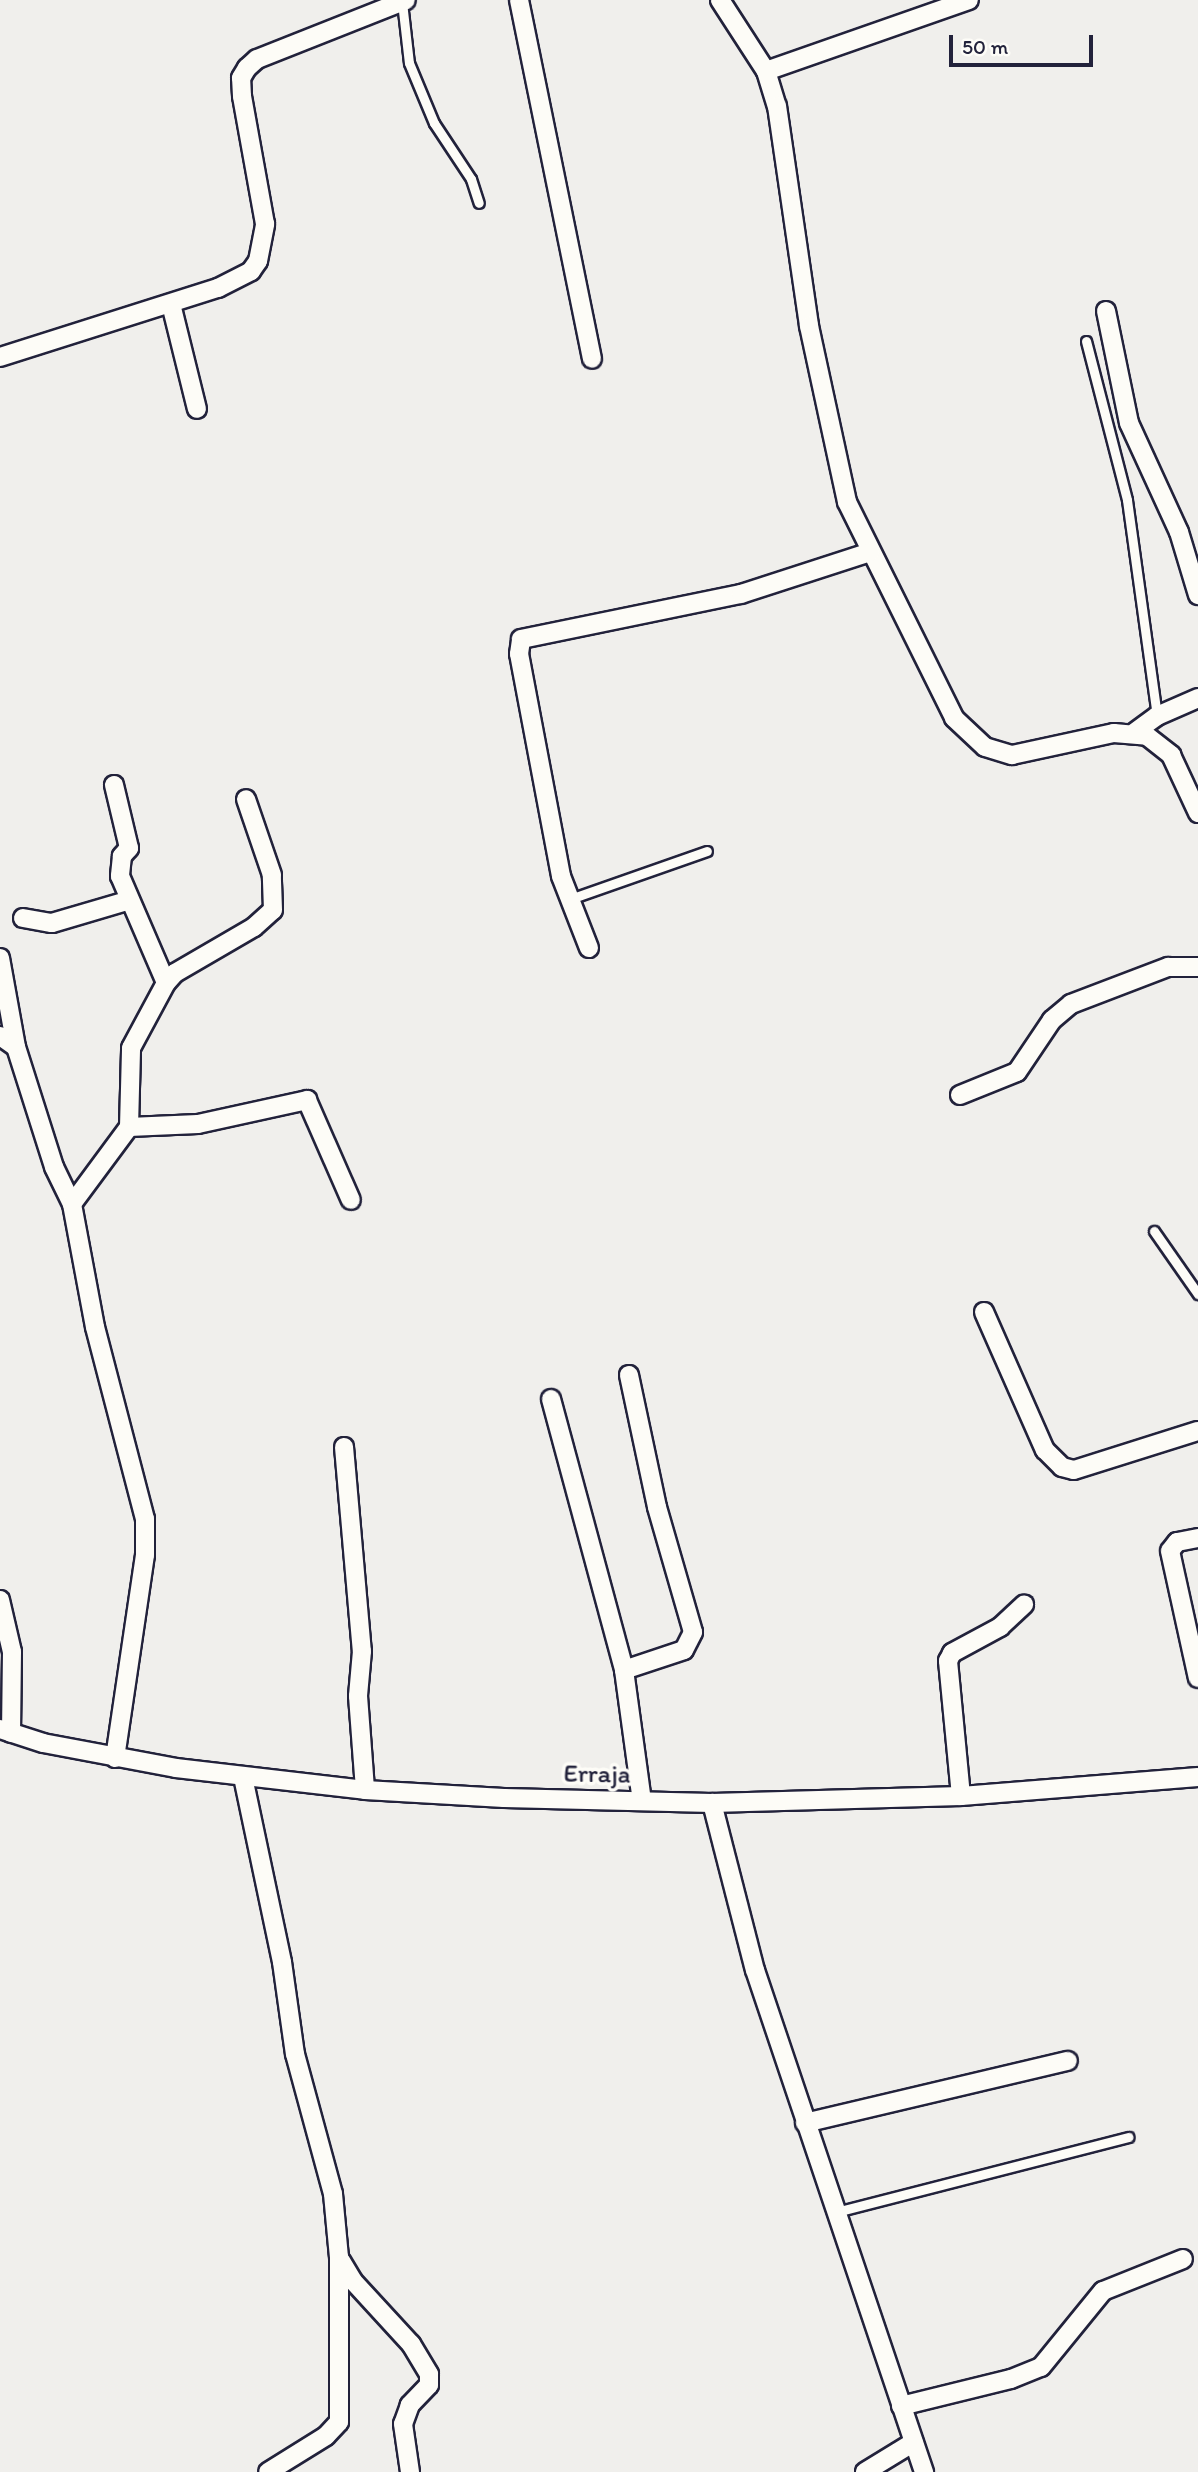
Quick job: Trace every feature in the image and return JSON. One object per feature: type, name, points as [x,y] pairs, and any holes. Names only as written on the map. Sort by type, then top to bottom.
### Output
[{"type":"street","points":[[519,0],[592,359]]},
{"type":"street","points":[[720,0],[765,71],[788,158],[809,326],[838,472],[870,552],[954,718],[985,747],[1012,755],[1038,752],[1099,735],[1135,732],[1158,742],[1171,755],[1198,813]]},
{"type":"street","points":[[765,71],[969,0]]},
{"type":"street","points":[[0,357],[171,303],[240,278],[258,261],[265,224],[241,78],[257,59],[404,1]]},
{"type":"street","points":[[171,303],[197,409]]},
{"type":"street","points":[[1106,311],[1129,424],[1179,532],[1198,596]]},
{"type":"street","points":[[589,948],[568,900],[519,654],[521,639],[741,594],[870,552]]},
{"type":"street","points":[[1135,732],[1157,716],[1198,698]]},
{"type":"street","points":[[114,785],[129,848],[122,856],[120,876],[166,983]]},
{"type":"street","points":[[72,1204],[129,1127],[131,1048],[166,983],[175,973],[254,927],[273,909],[272,874],[246,799]]},
{"type":"street","points":[[23,918],[52,923],[130,900]]},
{"type":"street","points":[[0,958],[16,1047],[46,1143],[72,1204],[95,1326],[145,1519],[145,1555],[115,1758]]},
{"type":"street","points":[[960,1095],[1017,1072],[1052,1020],[1071,1004],[1168,967],[1198,967]]},
{"type":"street","points":[[0,1036],[16,1047]]},
{"type":"street","points":[[129,1127],[198,1124],[307,1100],[351,1200]]},
{"type":"street","points":[[984,1312],[1045,1450],[1062,1467],[1074,1470],[1198,1431]]},
{"type":"street","points":[[624,1670],[684,1650],[692,1632],[657,1507],[629,1375]]},
{"type":"street","points":[[551,1399],[624,1670],[642,1801]]},
{"type":"street","points":[[344,1447],[362,1651],[358,1696],[365,1790]]},
{"type":"street","points":[[1198,1538],[1177,1542],[1170,1551],[1198,1678]]},
{"type":"street","points":[[0,1600],[12,1652],[6,1731]]},
{"type":"street","points":[[961,1796],[947,1661],[952,1653],[1000,1627],[1024,1605]]},
{"type":"street","name":"Erraja","points":[[6,1731],[115,1758],[243,1777],[365,1790],[642,1801],[712,1803],[961,1796],[1198,1777]]},
{"type":"street","points":[[243,1777],[282,1962],[295,2054],[333,2194],[339,2257],[339,2422],[326,2436],[268,2472]]},
{"type":"street","points":[[712,1803],[740,1921],[834,2212],[924,2472]]},
{"type":"street","points":[[805,2123],[1068,2061]]},
{"type":"street","points":[[339,2257],[353,2281],[411,2344],[429,2374],[429,2385],[410,2405],[403,2424],[410,2472]]},
{"type":"street","points":[[901,2406],[1011,2379],[1041,2367],[1103,2291],[1183,2259]]},
{"type":"street","points":[[865,2472],[914,2442]]},
{"type":"lane","points":[[404,1],[409,63],[434,123],[471,179],[479,203]]},
{"type":"lane","points":[[1086,341],[1127,500],[1157,716]]},
{"type":"lane","points":[[568,900],[707,851]]},
{"type":"lane","points":[[1154,1231],[1198,1294]]},
{"type":"lane","points":[[834,2212],[1129,2137]]}]
